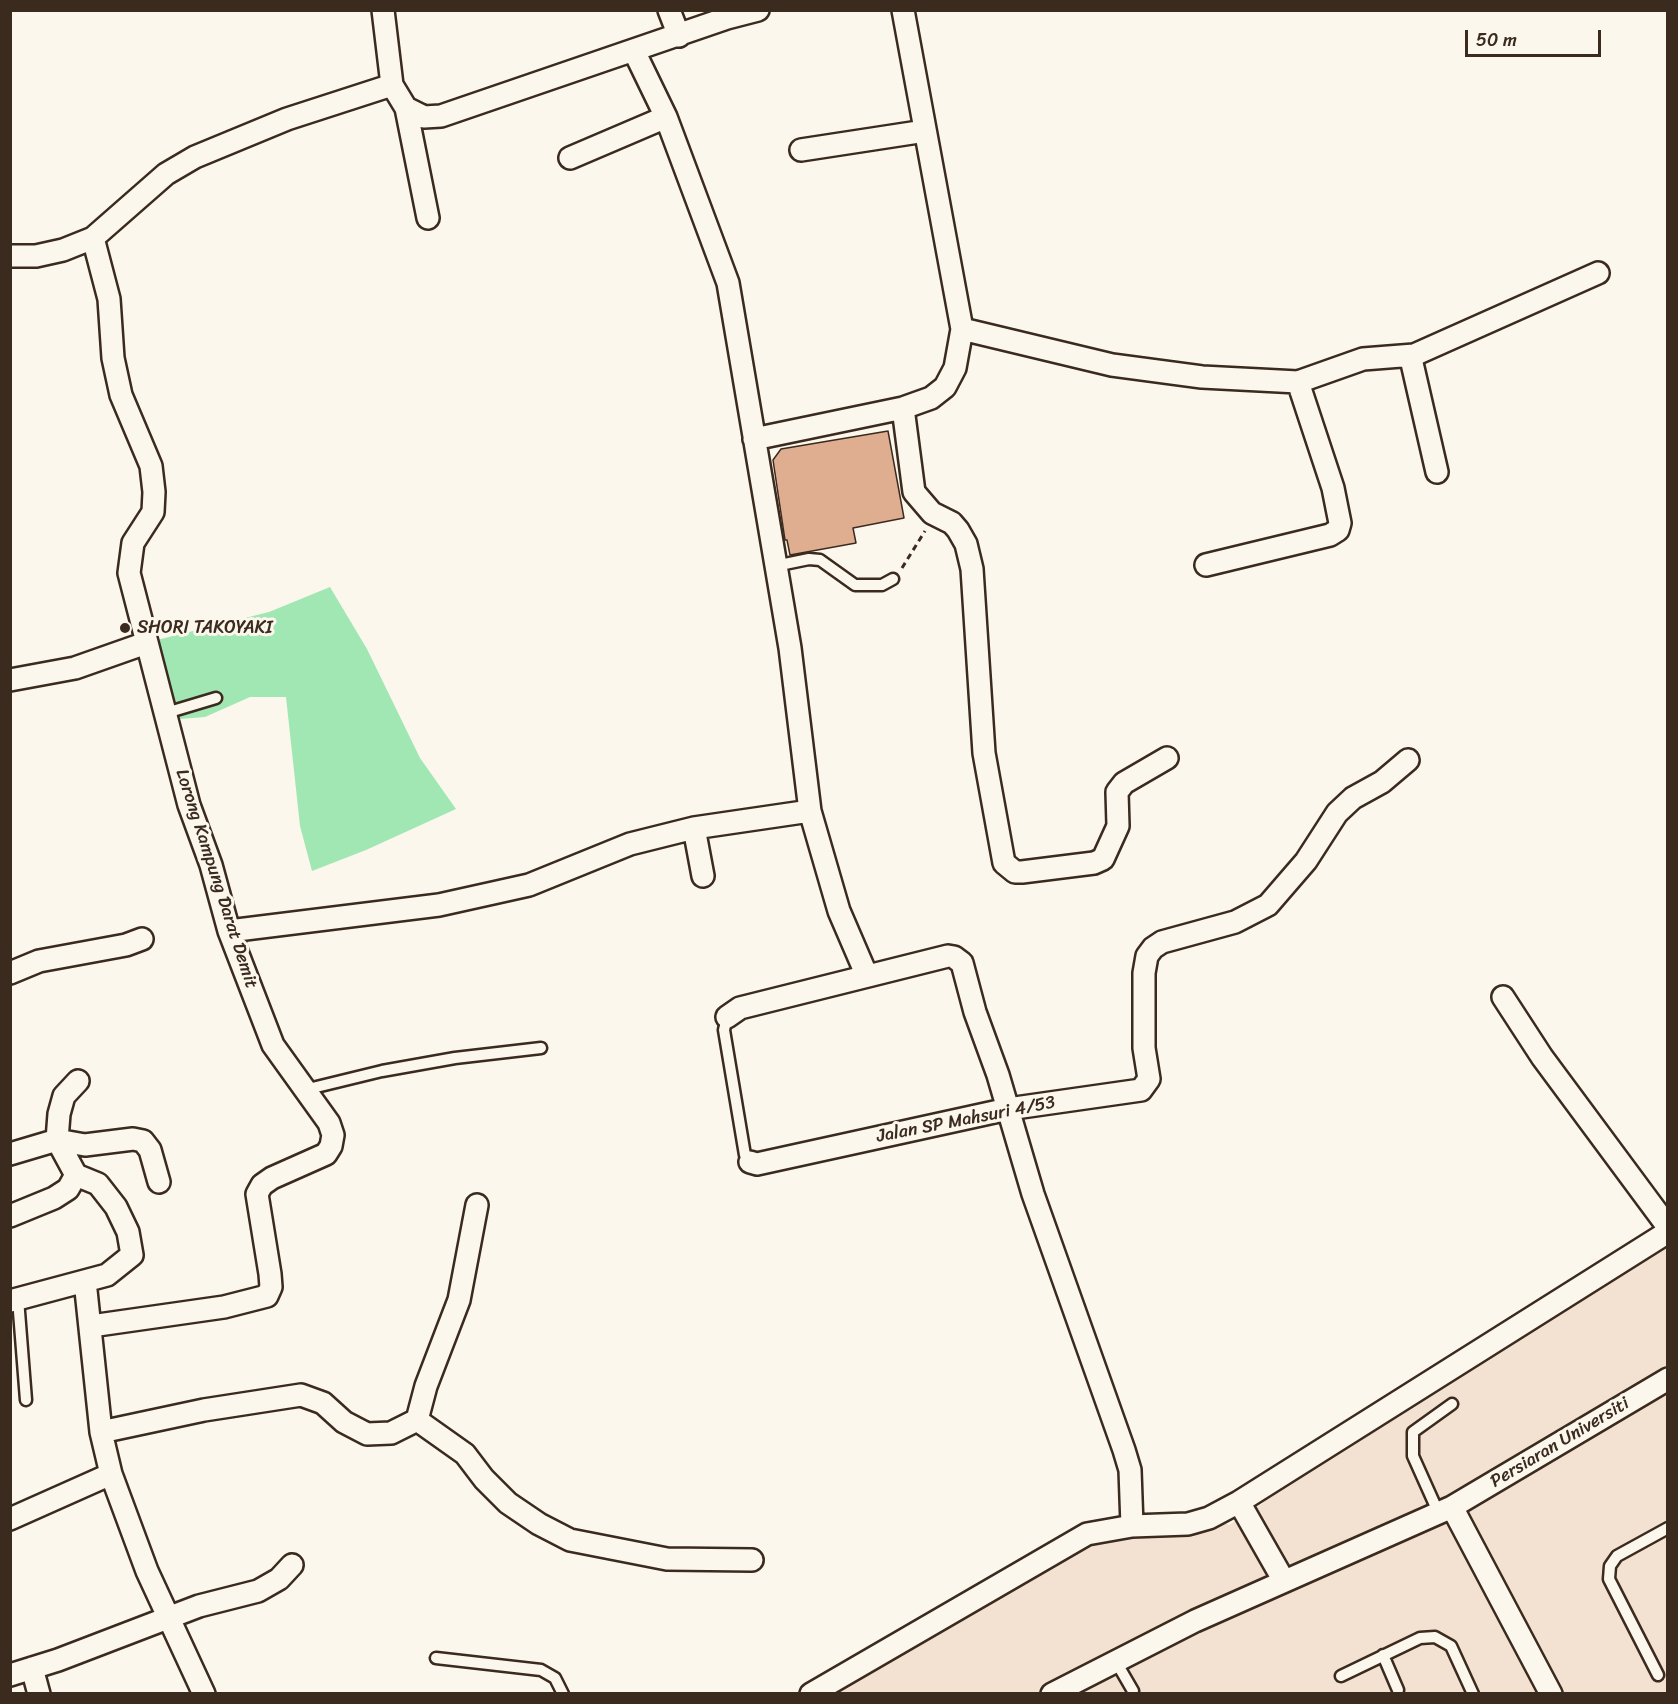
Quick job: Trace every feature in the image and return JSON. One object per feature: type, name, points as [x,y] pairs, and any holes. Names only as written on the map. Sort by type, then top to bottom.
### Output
[{"type":"street","points":[[383,10],[392,85],[406,108],[428,218]]},
{"type":"street","points":[[669,10],[679,36]]},
{"type":"street","points":[[406,108],[424,117],[441,116],[758,10]]},
{"type":"street","points":[[754,439],[903,408],[931,398],[945,387],[955,368],[962,329],[938,189],[903,10]]},
{"type":"street","points":[[634,51],[666,117],[728,283],[790,648],[810,811],[839,911],[867,976]]},
{"type":"street","points":[[10,256],[36,256],[63,250],[93,238],[166,174],[195,157],[287,119],[392,85]]},
{"type":"street","points":[[570,158],[666,117]]},
{"type":"street","points":[[801,150],[925,131]]},
{"type":"street","name":"Lorong Kampung Darat Demit","points":[[91,1326],[224,1307],[267,1296],[271,1287],[270,1274],[257,1194],[262,1185],[272,1178],[326,1154],[332,1146],[333,1136],[329,1123],[273,1045],[229,931],[211,865],[189,805],[129,573],[129,559],[134,543],[153,512],[153,483],[151,466],[121,395],[113,358],[109,299],[93,238]]},
{"type":"street","points":[[962,329],[1112,366],[1202,377],[1298,382],[1364,359],[1414,355],[1598,273]]},
{"type":"street","points":[[1414,355],[1412,363],[1437,472]]},
{"type":"street","points":[[1206,565],[1330,535],[1338,530],[1340,523],[1333,488],[1298,382]]},
{"type":"street","points":[[903,408],[911,482],[918,498],[932,513],[952,523],[958,530],[966,544],[972,568],[984,753],[1004,864],[1015,872],[1022,872],[1094,863],[1103,859],[1118,826],[1117,792],[1124,783],[1167,758]]},
{"type":"street","points":[[10,680],[75,668],[146,643]]},
{"type":"street","name":"Jalan SP Mahsuri 4/53","points":[[750,1162],[757,1164],[1008,1108],[1141,1090],[1149,1079],[1144,1048],[1144,973],[1147,956],[1153,948],[1162,942],[1235,922],[1268,905],[1306,861],[1338,813],[1353,798],[1382,782],[1408,760]]},
{"type":"street","points":[[229,931],[439,905],[529,885],[630,844],[694,828],[810,811]]},
{"type":"street","points":[[694,828],[703,876]]},
{"type":"street","points":[[10,973],[39,961],[142,939]]},
{"type":"street","points":[[727,1017],[740,1008],[867,976],[948,956],[959,959],[965,968],[975,1012],[1008,1108],[1033,1194],[1124,1450],[1130,1470],[1132,1526]]},
{"type":"street","points":[[811,1694],[1075,1539],[1100,1530],[1199,1521],[1239,1502],[1668,1229],[1542,1056],[1503,997]]},
{"type":"street","points":[[14,1300],[107,1275],[132,1256],[128,1232],[116,1207],[98,1184],[76,1175],[57,1140],[59,1114],[64,1096],[78,1081]]},
{"type":"street","points":[[10,1154],[57,1140],[85,1145],[133,1138],[143,1141],[155,1162],[159,1182]]},
{"type":"street","points":[[10,1216],[54,1198],[68,1189],[76,1175]]},
{"type":"street","points":[[102,1432],[204,1410],[301,1395],[323,1403],[344,1422],[367,1434],[391,1433],[417,1420],[426,1386],[459,1300],[477,1205]]},
{"type":"street","points":[[85,1281],[102,1432],[111,1474],[147,1571],[204,1694]]},
{"type":"street","name":"Persiaran Universiti","points":[[1052,1694],[1115,1660],[1284,1581],[1445,1510],[1668,1379]]},
{"type":"street","points":[[417,1420],[465,1454],[483,1479],[508,1503],[539,1524],[570,1540],[667,1559],[752,1560]]},
{"type":"street","points":[[10,1519],[111,1474]]},
{"type":"street","points":[[1239,1502],[1284,1581]]},
{"type":"street","points":[[1445,1510],[1548,1692]]},
{"type":"street","points":[[10,1675],[168,1616],[258,1591],[279,1580],[292,1565]]},
{"type":"street","points":[[32,1668],[39,1694]]},
{"type":"lane","points":[[775,566],[809,559],[820,560],[855,585],[869,587],[882,585],[893,579]]},
{"type":"lane","points":[[166,713],[216,698]]},
{"type":"lane","points":[[727,1017],[724,1030],[745,1155],[750,1162]]},
{"type":"lane","points":[[304,1090],[382,1071],[455,1058],[541,1048]]},
{"type":"lane","points":[[14,1300],[26,1400]]},
{"type":"lane","points":[[1445,1510],[1413,1456],[1413,1432],[1452,1404]]},
{"type":"lane","points":[[1659,1675],[1609,1580],[1610,1566],[1617,1556],[1668,1528]]},
{"type":"lane","points":[[1341,1676],[1420,1638],[1435,1637],[1451,1646],[1473,1694]]},
{"type":"lane","points":[[1383,1656],[1398,1690]]},
{"type":"lane","points":[[436,1658],[541,1670],[555,1678],[563,1694]]},
{"type":"lane","points":[[1115,1660],[1133,1691]]},
{"type":"path","points":[[893,579],[923,536],[932,513]]},
{"type":"shaded area","points":[[1667,1242],[1667,1693],[820,1694],[1083,1543],[1114,1535],[1193,1537],[1218,1520],[1229,1525],[1263,1503],[1265,1490]]},
{"type":"green space","points":[[330,587],[367,649],[420,758],[456,809],[366,850],[312,871],[300,826],[286,697],[250,697],[205,717],[180,719],[157,640],[269,612]]},
{"type":"building","points":[[888,431],[904,518],[853,528],[856,543],[790,555],[787,540],[785,540],[773,460],[781,449]]},
{"type":"place","name":"SHORI TAKOYAKI","points":[[125,628]]}]
